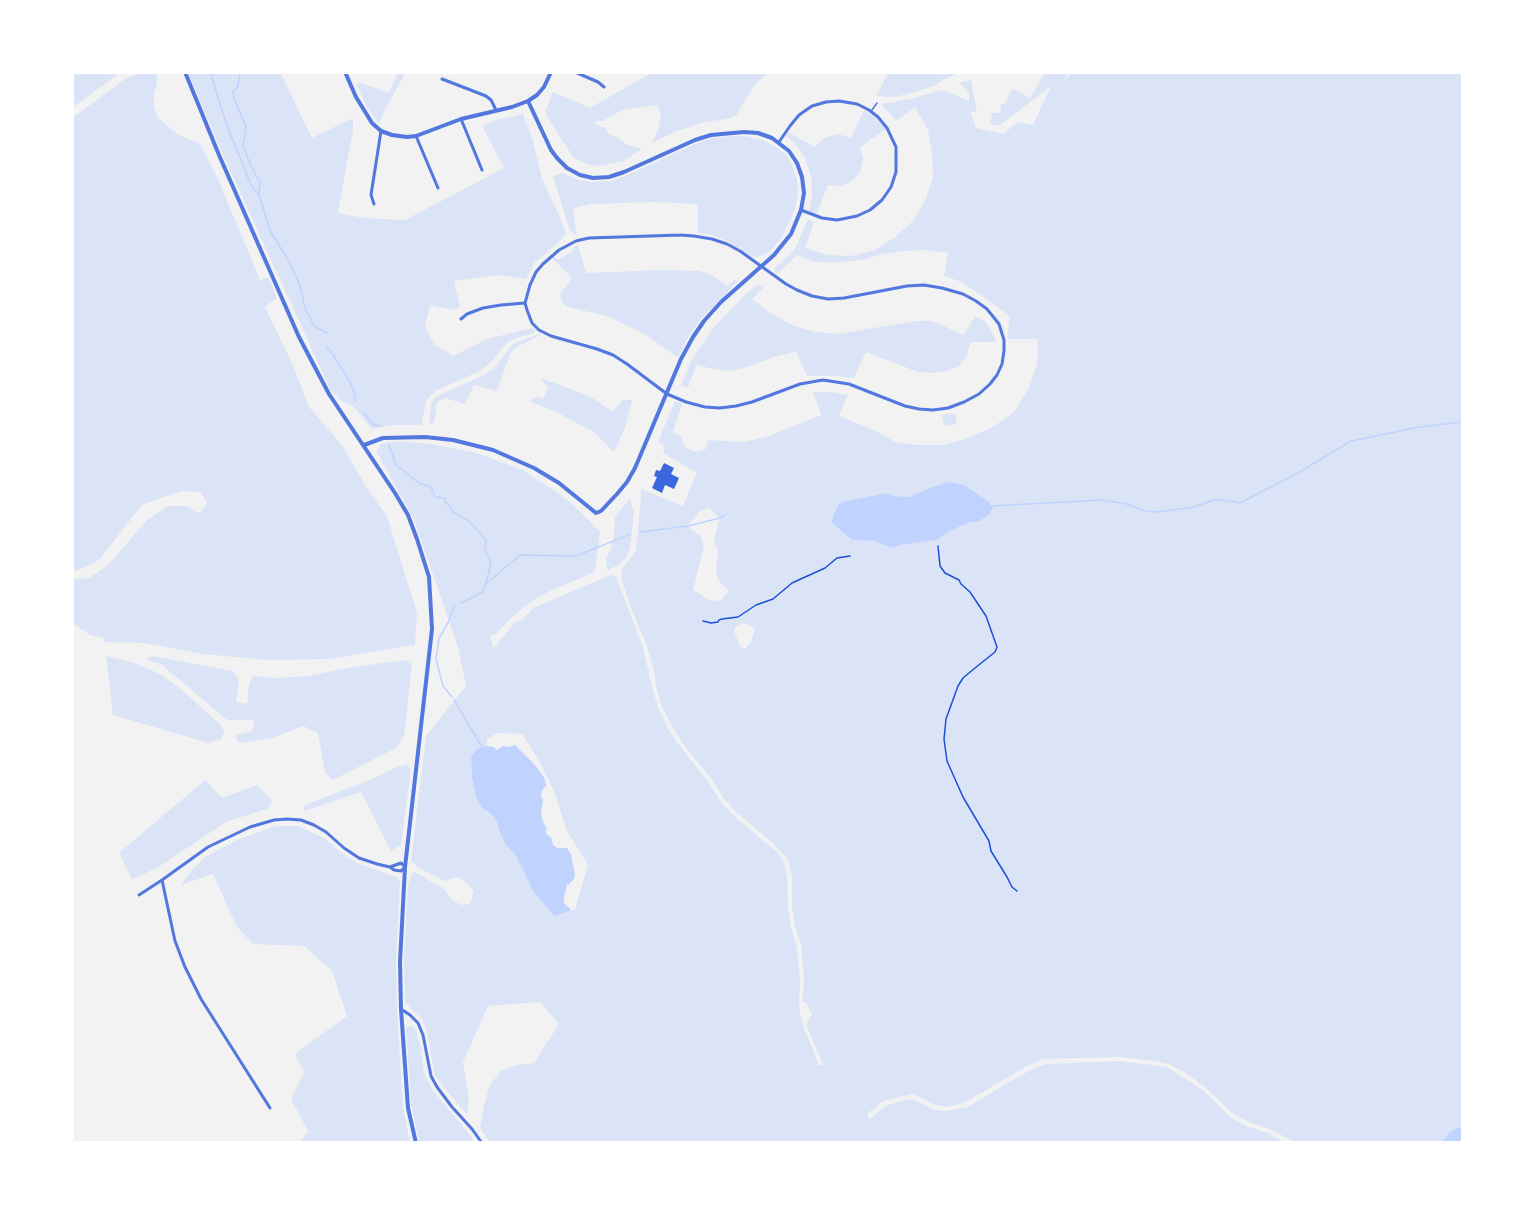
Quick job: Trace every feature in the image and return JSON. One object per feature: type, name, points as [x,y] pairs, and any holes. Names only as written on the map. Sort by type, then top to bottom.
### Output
[{"type":"street","points":[[184,72],[299,337],[329,394],[408,515],[429,577],[432,629],[405,867],[400,962],[408,1107],[416,1143]]},
{"type":"street","points":[[345,72],[364,113],[372,123],[381,131],[399,136],[416,136],[461,119],[528,101],[544,87],[551,72]]},
{"type":"street","points":[[575,72],[604,87]]},
{"type":"street","points":[[442,79],[486,96],[496,110]]},
{"type":"street","points":[[364,445],[383,438],[425,437],[453,440],[492,449],[534,468],[559,483],[596,513],[604,508],[627,482],[635,468],[687,348],[705,321],[721,302],[784,245],[791,234],[801,210],[804,193],[802,177],[797,163],[779,142],[758,133],[711,135],[624,172],[609,177],[593,178],[580,175],[567,168],[557,158],[528,101]]},
{"type":"street","points":[[779,142],[799,115],[812,106],[839,101],[857,104],[871,111],[885,123],[896,147],[896,172],[891,187],[882,200],[870,210],[848,219],[837,220],[801,210]]},
{"type":"street","points":[[461,119],[482,170]]},
{"type":"street","points":[[374,204],[371,195],[381,131]]},
{"type":"street","points":[[416,136],[438,188]]},
{"type":"street","points":[[694,236],[727,244],[797,290],[812,296],[844,298],[924,285],[963,294],[987,309],[995,318],[1002,332],[1004,351],[1002,364],[990,384],[964,402],[948,408],[919,410],[849,384],[823,380],[800,384],[736,406],[705,407],[666,394],[613,355],[543,333],[532,323],[525,303],[536,272],[559,250],[573,243],[589,238],[694,236]]},
{"type":"street","points":[[461,319],[483,308],[525,303]]},
{"type":"street","points":[[139,894],[208,847],[250,827],[274,820],[301,820],[326,832],[359,858],[394,870],[401,871],[405,867]]},
{"type":"street","points":[[162,880],[175,941],[185,967],[201,999],[270,1108]]},
{"type":"street","points":[[401,1009],[418,1023],[423,1035],[431,1076],[436,1087],[482,1143]]},
{"type":"lane","points":[[871,111],[877,103]]},
{"type":"path","points":[[938,546],[940,566],[945,573],[959,580],[960,584],[970,592],[986,616],[997,647],[995,652],[963,678],[958,686],[946,719],[944,739],[947,761],[963,797],[989,840],[991,851],[1012,887],[1017,891]]},
{"type":"path","points":[[703,621],[711,623],[738,617],[756,605],[773,599],[792,583],[825,568],[837,558],[850,556]]},
{"type":"shaded area","points":[[72,72],[121,72],[72,108]]},
{"type":"shaded area","points":[[141,72],[157,72],[154,107],[158,118],[179,135],[200,144],[218,179],[260,280],[268,277],[277,298],[265,307],[293,365],[309,407],[342,445],[368,490],[387,516],[417,613],[415,645],[331,659],[266,660],[203,654],[144,643],[104,642],[104,638],[90,635],[72,623],[72,579],[89,578],[108,565],[147,520],[168,506],[187,506],[195,512],[201,512],[207,503],[201,492],[181,491],[142,505],[99,560],[72,571],[72,118],[125,79]]},
{"type":"shaded area","points":[[188,72],[282,72],[312,138],[353,118],[353,130],[338,213],[364,218],[405,220],[504,168],[482,126],[498,119],[523,114],[533,141],[542,178],[566,234],[535,262],[526,279],[498,275],[454,281],[460,306],[454,310],[430,305],[425,327],[434,344],[453,356],[487,339],[532,328],[534,333],[511,340],[480,371],[437,390],[426,401],[422,425],[393,425],[372,429],[353,406],[343,402],[331,391],[222,153]]},
{"type":"shaded area","points":[[398,72],[406,72],[379,124],[356,84],[362,83],[389,93]]},
{"type":"shaded area","points":[[653,72],[770,72],[755,84],[737,114],[731,118],[701,123],[674,132],[652,143],[661,116],[657,105],[622,110],[603,121],[595,121],[595,124],[605,128],[609,134],[619,138],[627,145],[642,149],[624,161],[598,166],[586,164],[573,157],[545,112],[553,92],[590,108]]},
{"type":"shaded area","points":[[889,72],[962,72],[934,86],[908,94],[894,97],[877,96]]},
{"type":"shaded area","points":[[1045,72],[1068,72],[1062,86],[1073,72],[1463,72],[1463,1128],[1460,1127],[1443,1140],[1444,1143],[1296,1143],[1232,1113],[1207,1089],[1186,1073],[1169,1064],[1118,1057],[1043,1059],[964,1103],[947,1107],[936,1105],[912,1094],[883,1101],[867,1114],[870,1119],[885,1106],[909,1099],[935,1110],[944,1111],[967,1107],[1032,1069],[1046,1064],[1119,1061],[1169,1068],[1205,1092],[1230,1117],[1285,1143],[490,1143],[480,1128],[490,1085],[501,1071],[517,1065],[534,1063],[559,1024],[540,1002],[488,1006],[463,1062],[469,1100],[467,1115],[435,1075],[422,1019],[405,1001],[404,962],[408,885],[411,874],[415,872],[444,889],[453,901],[462,905],[470,904],[474,892],[467,883],[457,877],[445,881],[417,867],[411,860],[426,736],[466,686],[458,647],[414,520],[376,451],[381,444],[395,441],[431,444],[477,453],[523,470],[564,497],[600,532],[595,571],[529,603],[496,634],[490,636],[494,648],[514,623],[523,619],[533,608],[608,576],[616,577],[643,647],[653,691],[668,729],[722,803],[777,852],[784,862],[791,928],[797,947],[800,979],[799,1008],[803,1025],[819,1065],[823,1065],[806,1024],[812,1015],[808,1005],[802,1001],[804,980],[801,945],[792,907],[792,876],[788,859],[725,800],[672,726],[662,707],[647,646],[633,613],[621,571],[636,551],[641,489],[683,506],[697,473],[663,453],[665,446],[658,442],[675,401],[682,404],[673,433],[680,435],[685,447],[696,452],[705,450],[708,440],[744,442],[769,436],[821,415],[813,392],[848,395],[839,416],[876,431],[895,442],[917,445],[942,445],[966,439],[993,427],[1014,412],[1029,388],[1037,364],[1038,339],[1007,339],[1010,316],[962,282],[944,276],[948,253],[925,250],[904,251],[862,260],[830,263],[812,261],[797,255],[777,274],[774,269],[795,249],[808,219],[814,222],[805,248],[828,255],[851,256],[875,250],[913,221],[925,201],[933,177],[928,130],[915,107],[897,121],[881,104],[911,99],[942,90],[969,101],[969,93],[959,83],[971,80],[977,113],[970,111],[976,128],[1003,134],[1018,122],[1033,125],[1051,86],[1000,125],[990,125],[992,113],[1000,113],[1001,104],[1005,104],[1010,91],[1014,89],[1030,98]],"holes":[[[930,488],[977,494],[988,501],[979,521],[952,530],[936,540],[891,548],[874,541],[852,540],[831,522],[842,502],[887,493],[893,496],[909,497]],[[709,508],[720,519],[714,539],[718,551],[716,571],[722,585],[729,590],[721,601],[709,600],[693,590],[704,546],[700,535],[691,529],[689,524],[699,512]],[[743,623],[755,630],[751,642],[745,649],[741,648],[734,631],[735,627]],[[498,733],[522,734],[543,768],[555,794],[567,831],[588,865],[575,909],[554,916],[547,909],[534,893],[516,856],[506,845],[497,822],[481,807],[472,778],[471,757],[486,746],[487,739]]]},
{"type":"shaded area","points":[[864,110],[875,117],[886,129],[860,147],[863,159],[860,172],[852,181],[841,186],[828,185],[817,213],[809,211],[812,196],[811,176],[805,158],[786,136],[788,132],[815,147],[824,138],[838,134],[851,138]]},
{"type":"shaded area","points":[[730,136],[763,140],[779,149],[787,155],[797,179],[798,193],[795,209],[780,240],[768,253],[755,258],[727,241],[698,233],[698,204],[654,202],[591,204],[573,208],[577,236],[570,231],[553,176],[562,173],[579,180],[610,181],[697,143]]},
{"type":"shaded area","points":[[578,245],[586,273],[699,271],[714,276],[727,286],[735,279],[737,282],[702,318],[689,335],[678,358],[646,335],[626,325],[607,316],[567,307],[562,302],[560,294],[572,278],[552,258],[554,256],[558,260]]},
{"type":"shaded area","points":[[758,284],[763,288],[752,299],[792,325],[815,332],[838,334],[916,321],[932,321],[964,335],[975,316],[986,322],[997,342],[971,342],[966,357],[959,366],[932,373],[918,372],[866,352],[854,378],[807,376],[796,352],[728,371],[696,365],[688,388],[681,386],[691,361],[713,328]]},
{"type":"shaded area","points":[[540,334],[511,352],[497,391],[474,385],[465,404],[445,398],[440,400],[436,406],[433,424],[429,424],[431,405],[437,396],[484,375],[494,368],[516,342]]},
{"type":"shaded area","points":[[540,378],[596,400],[612,412],[623,400],[632,400],[625,428],[614,452],[594,432],[531,402],[537,397],[543,399],[548,388]]},
{"type":"shaded area","points":[[955,413],[957,424],[944,426],[942,415]]},
{"type":"shaded area","points":[[630,499],[634,512],[630,548],[626,558],[617,566],[607,570],[606,559],[614,535],[615,516]]},
{"type":"shaded area","points":[[106,656],[135,663],[160,674],[177,686],[219,723],[225,732],[221,739],[208,743],[113,715]]},
{"type":"shaded area","points":[[153,656],[233,671],[239,680],[236,702],[247,704],[249,685],[253,676],[272,678],[308,676],[406,660],[412,665],[404,736],[396,748],[333,780],[325,773],[318,733],[303,726],[275,737],[240,743],[236,735],[252,731],[254,720],[227,720],[162,665],[145,659]]},
{"type":"shaded area","points":[[407,764],[411,771],[401,845],[391,851],[361,792],[305,811],[303,808],[305,805]]},
{"type":"shaded area","points":[[205,780],[222,798],[257,785],[272,800],[269,808],[226,822],[157,868],[132,879],[119,853]]},
{"type":"shaded area","points":[[276,826],[298,826],[324,838],[357,863],[396,877],[400,881],[396,963],[397,1010],[403,1108],[410,1143],[299,1143],[308,1131],[291,1099],[304,1072],[295,1054],[347,1016],[332,971],[304,946],[253,944],[237,927],[213,874],[181,885],[205,857],[237,840]]},
{"type":"shaded area","points":[[412,1025],[416,1030],[420,1045],[424,1072],[432,1089],[475,1143],[420,1143],[411,1106],[406,1027]]},
{"type":"water","points":[[948,482],[964,485],[988,501],[993,508],[979,521],[952,530],[936,540],[891,548],[874,541],[852,540],[831,522],[841,502],[887,493],[893,496],[909,497]]},
{"type":"water","points":[[515,745],[545,779],[546,786],[541,796],[543,800],[541,814],[547,829],[545,831],[551,837],[553,845],[557,848],[567,848],[571,854],[575,875],[568,885],[566,884],[564,897],[564,903],[570,911],[554,916],[534,893],[516,856],[506,845],[497,822],[481,807],[476,796],[471,757],[477,749],[486,746],[494,747],[496,750],[503,746]]},
{"type":"water","points":[[1460,1127],[1463,1128],[1463,1143],[1444,1143],[1443,1140],[1450,1132]]},
{"type":"building","points":[[664,463],[674,468],[671,474],[679,478],[674,489],[665,485],[662,493],[652,488],[657,477],[654,476],[656,470],[660,471]]},
{"type":"waterway","points":[[209,72],[226,123],[251,185],[258,194]]},
{"type":"waterway","points":[[240,72],[238,86],[233,92],[234,99],[246,127],[243,145],[260,183],[259,195],[271,233],[286,256],[300,285],[305,309],[315,327],[327,333]]},
{"type":"waterway","points":[[326,346],[351,384],[355,401]]},
{"type":"waterway","points":[[363,412],[374,425],[380,426]]},
{"type":"waterway","points":[[991,506],[1101,500],[1156,512],[1194,507],[1213,500],[1240,503],[1298,473],[1351,441],[1420,427],[1463,422]]},
{"type":"waterway","points":[[389,445],[396,465],[419,483],[431,487],[435,497],[445,498],[452,511],[469,521],[486,540],[485,549],[491,563],[483,592],[461,603]]},
{"type":"waterway","points":[[640,532],[688,526],[725,515]]},
{"type":"waterway","points":[[487,583],[520,555],[576,556],[631,534]]},
{"type":"waterway","points":[[452,697],[443,686],[436,659],[439,638],[455,605]]},
{"type":"waterway","points":[[454,700],[482,747]]}]
